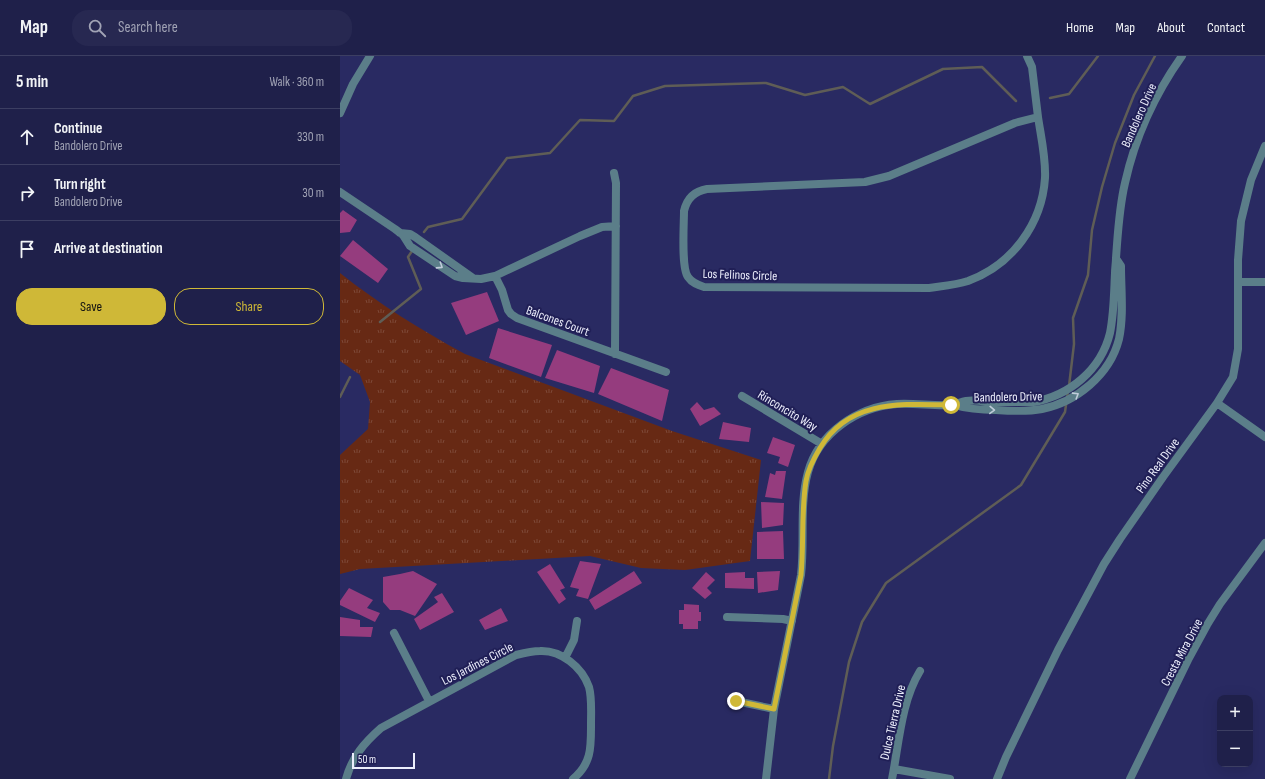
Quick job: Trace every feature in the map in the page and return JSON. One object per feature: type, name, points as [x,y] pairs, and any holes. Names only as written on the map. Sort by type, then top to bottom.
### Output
[{"type":"street","points":[[340,114],[353,84],[370,56]]},
{"type":"street","name":"Los Felinos Circle","points":[[1027,56],[1032,67],[1044,156],[1044,191],[1038,213],[1029,230],[1016,248],[999,264],[978,277],[950,286],[929,288],[704,287],[692,282],[686,275],[684,265],[685,204],[691,196],[698,192],[707,189],[850,183],[874,180],[889,176],[1014,123],[1038,117]]},
{"type":"street","points":[[1032,67],[1033,56]]},
{"type":"street","name":"Bandolero Drive","points":[[953,405],[966,401],[1033,402],[1054,397],[1068,390],[1080,381],[1099,360],[1110,334],[1115,298],[1114,272],[1118,224],[1130,162],[1156,97],[1182,56]]},
{"type":"street","name":"Pino Real Drive","points":[[997,779],[1006,757],[1093,581],[1120,539],[1218,403],[1233,377],[1236,368],[1239,338],[1238,260],[1241,221],[1251,180],[1265,146]]},
{"type":"street","points":[[614,173],[616,183],[615,354]]},
{"type":"street","points":[[340,192],[400,233],[410,246],[420,253],[455,276],[463,278],[481,279],[495,276],[580,236],[602,227],[616,226]]},
{"type":"street","points":[[400,233],[410,234],[473,278]]},
{"type":"street","points":[[420,253],[426,244]]},
{"type":"street","name":"Bandolero Drive","points":[[766,779],[774,709],[803,562],[804,496],[806,480],[814,457],[822,444],[837,428],[856,415],[867,410],[896,404],[953,405],[967,409],[1009,411],[1041,410],[1077,396],[1102,372],[1109,362],[1119,339],[1121,315],[1121,266],[1116,259]]},
{"type":"street","name":"Balcones Court","points":[[495,276],[502,290],[508,310],[517,318],[666,372]]},
{"type":"street","points":[[1238,282],[1265,282]]},
{"type":"street","name":"Rinconcito Way","points":[[742,396],[822,444]]},
{"type":"street","points":[[1218,403],[1265,437]]},
{"type":"street","name":"Cresta Mira Drive","points":[[1130,779],[1189,658],[1220,604],[1265,543]]},
{"type":"street","points":[[728,617],[783,618],[792,621]]},
{"type":"street","points":[[565,658],[574,640],[577,621]]},
{"type":"street","points":[[394,633],[429,701]]},
{"type":"street","name":"Los Jardines Circle","points":[[346,779],[352,762],[359,750],[381,728],[516,655],[541,651],[550,652],[565,658],[580,670],[586,679],[591,697],[590,751],[583,770],[573,779]]},
{"type":"street","name":"Dulce Tierra Drive","points":[[892,779],[909,694],[914,680],[920,671]]},
{"type":"street","points":[[736,701],[774,709]]},
{"type":"street","points":[[894,769],[950,779]]},
{"type":"green space","points":[[340,273],[401,316],[432,336],[465,354],[672,431],[761,460],[750,561],[685,570],[641,568],[590,556],[360,569],[340,574],[340,455],[368,429],[370,402],[360,375],[340,361]]},
{"type":"building","points":[[343,210],[357,220],[350,232],[340,233],[340,213]]},
{"type":"building","points":[[353,240],[388,269],[378,283],[340,256]]},
{"type":"building","points":[[487,292],[499,321],[466,335],[451,303]]},
{"type":"building","points":[[498,328],[552,345],[541,377],[489,358]]},
{"type":"building","points":[[557,350],[600,366],[594,393],[545,378]]},
{"type":"building","points":[[611,368],[669,390],[662,421],[598,394]]},
{"type":"building","points":[[697,402],[704,410],[714,407],[721,414],[700,426],[690,409]]},
{"type":"building","points":[[723,422],[751,428],[749,442],[719,439]]},
{"type":"building","points":[[773,437],[795,445],[788,467],[778,463],[780,457],[767,453]]},
{"type":"building","points":[[776,471],[786,471],[782,499],[765,497],[770,473],[775,475]]},
{"type":"building","points":[[761,502],[784,503],[783,525],[762,528]]},
{"type":"building","points":[[783,531],[784,559],[757,559],[757,532]]},
{"type":"building","points":[[580,561],[601,564],[588,599],[576,596],[579,589],[570,587]]},
{"type":"building","points":[[550,564],[565,588],[560,590],[566,599],[559,604],[537,572]]},
{"type":"building","points":[[413,571],[437,584],[415,616],[400,610],[390,610],[383,602],[383,577]]},
{"type":"building","points":[[634,571],[642,583],[595,610],[589,600]]},
{"type":"building","points":[[780,571],[778,590],[758,593],[757,572]]},
{"type":"building","points":[[706,572],[715,580],[707,588],[712,593],[705,599],[692,588]]},
{"type":"building","points":[[745,572],[745,578],[754,578],[754,589],[725,588],[725,573]]},
{"type":"building","points":[[349,588],[373,600],[367,608],[380,613],[375,622],[340,605],[340,601]]},
{"type":"building","points":[[442,593],[454,612],[420,630],[414,619],[438,602],[434,597]]},
{"type":"building","points":[[684,604],[699,605],[701,621],[698,621],[698,629],[683,629],[683,624],[679,624],[679,610],[684,610]]},
{"type":"building","points":[[501,608],[508,621],[485,630],[479,620]]},
{"type":"building","points":[[340,617],[360,620],[360,627],[373,627],[371,637],[340,636]]},
{"type":"waterway","points":[[1050,98],[1069,94],[1098,56]]},
{"type":"waterway","points":[[1069,386],[1074,344],[1073,318],[1088,275],[1092,230],[1102,187],[1115,143],[1134,95],[1155,56]]},
{"type":"waterway","points":[[424,232],[428,227],[462,219],[507,158],[550,153],[580,120],[614,121],[633,96],[665,86],[766,83],[805,95],[843,87],[870,104],[943,69],[982,67],[1016,101]]},
{"type":"waterway","points":[[380,322],[421,289],[408,257],[412,251]]},
{"type":"waterway","points":[[340,397],[350,377]]},
{"type":"waterway","points":[[829,779],[833,746],[849,662],[862,622],[886,583],[1021,485],[1065,412],[1068,391]]},
{"type":"route","points":[[736,701],[774,709],[801,575],[806,480],[814,457],[822,444],[846,421],[867,410],[896,404],[951,405]]}]
